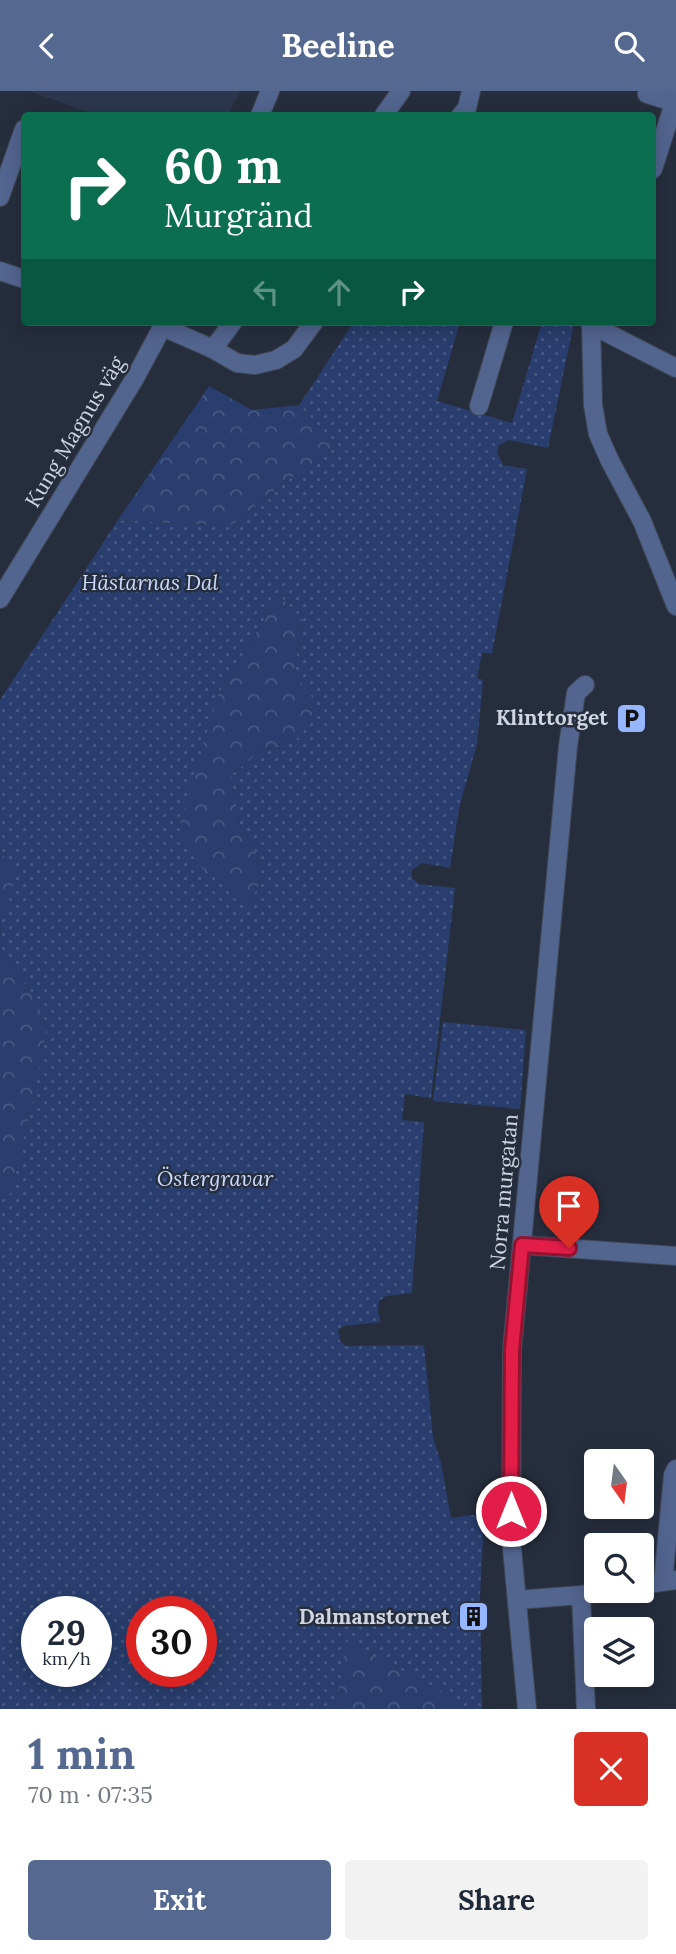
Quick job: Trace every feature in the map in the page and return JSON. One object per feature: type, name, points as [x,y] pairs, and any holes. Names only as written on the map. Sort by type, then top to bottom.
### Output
[{"type":"street","points":[[261,112],[270,91]]},
{"type":"street","points":[[386,112],[401,91]]},
{"type":"street","points":[[647,94],[675,101],[656,160]]},
{"type":"street","points":[[0,197],[21,138]]},
{"type":"street","points":[[0,271],[21,278]]},
{"type":"street","name":"Kung Magnus väg","points":[[0,599],[135,378],[163,326]]},
{"type":"street","points":[[168,326],[237,363],[255,365],[276,360],[294,349],[311,326]]},
{"type":"street","points":[[213,349],[230,326]]},
{"type":"street","points":[[479,406],[503,326]]},
{"type":"street","points":[[590,326],[593,405],[598,434],[642,521],[676,605]]},
{"type":"street","points":[[596,326],[676,368]]},
{"type":"street","name":"Norra murgatan","points":[[527,1709],[511,1538],[512,1350],[568,746],[576,693],[585,685]]},
{"type":"street","points":[[522,1245],[676,1256]]},
{"type":"street","points":[[669,1581],[673,1475],[676,1469]]},
{"type":"street","points":[[581,1595],[586,1709]]},
{"type":"street","points":[[517,1600],[584,1595]]},
{"type":"shaded area","points":[[29,91],[240,91],[230,112],[88,112]]},
{"type":"green space","name":"Östergravar","points":[[351,326],[459,326],[437,401],[512,423],[541,326],[573,326],[548,448],[509,440],[499,445],[497,453],[503,465],[527,469],[492,653],[482,653],[477,678],[483,680],[477,744],[459,808],[450,868],[422,863],[412,870],[412,878],[419,884],[455,888],[431,1098],[405,1094],[402,1120],[424,1122],[412,1293],[386,1296],[379,1301],[381,1322],[344,1326],[338,1330],[340,1341],[346,1346],[424,1345],[433,1437],[441,1463],[451,1518],[480,1514],[484,1519],[480,1595],[482,1709],[454,1709],[451,1696],[347,1642],[336,1709],[0,1709],[0,1195],[11,1193],[36,1086],[31,992],[2,951],[0,925],[14,878],[0,851],[0,700],[118,520],[230,526],[285,482],[338,446],[299,405]],"holes":[[[279,595],[302,619],[294,674],[301,737],[262,750],[231,775],[239,823],[257,855],[262,879],[249,904],[218,695]]]},
{"type":"green space","points":[[209,386],[252,410],[299,405],[338,446],[285,482],[230,526],[118,520]]},
{"type":"green space","points":[[279,595],[302,619],[294,673],[317,704],[301,737],[262,750],[231,775],[239,823],[257,855],[262,879],[249,904],[197,864],[179,828],[218,695]]},
{"type":"green space","points":[[1,850],[15,878],[0,925],[0,851]]},
{"type":"green space","points":[[0,925],[2,951],[31,992],[46,1033],[11,1194],[0,1195]]},
{"type":"green space","points":[[443,1022],[526,1030],[520,1109],[433,1101]]},
{"type":"green space","points":[[346,1641],[452,1696],[454,1709],[336,1709]]},
{"type":"place","name":"Klinttorget","points":[[631,718]]},
{"type":"place","name":"Dalmanstornet","points":[[473,1617]]},
{"type":"route","points":[[511,1511],[512,1350],[522,1245],[569,1248]]},
{"type":"park label","name":"Hästarnas Dal","points":[[150,583]]}]
